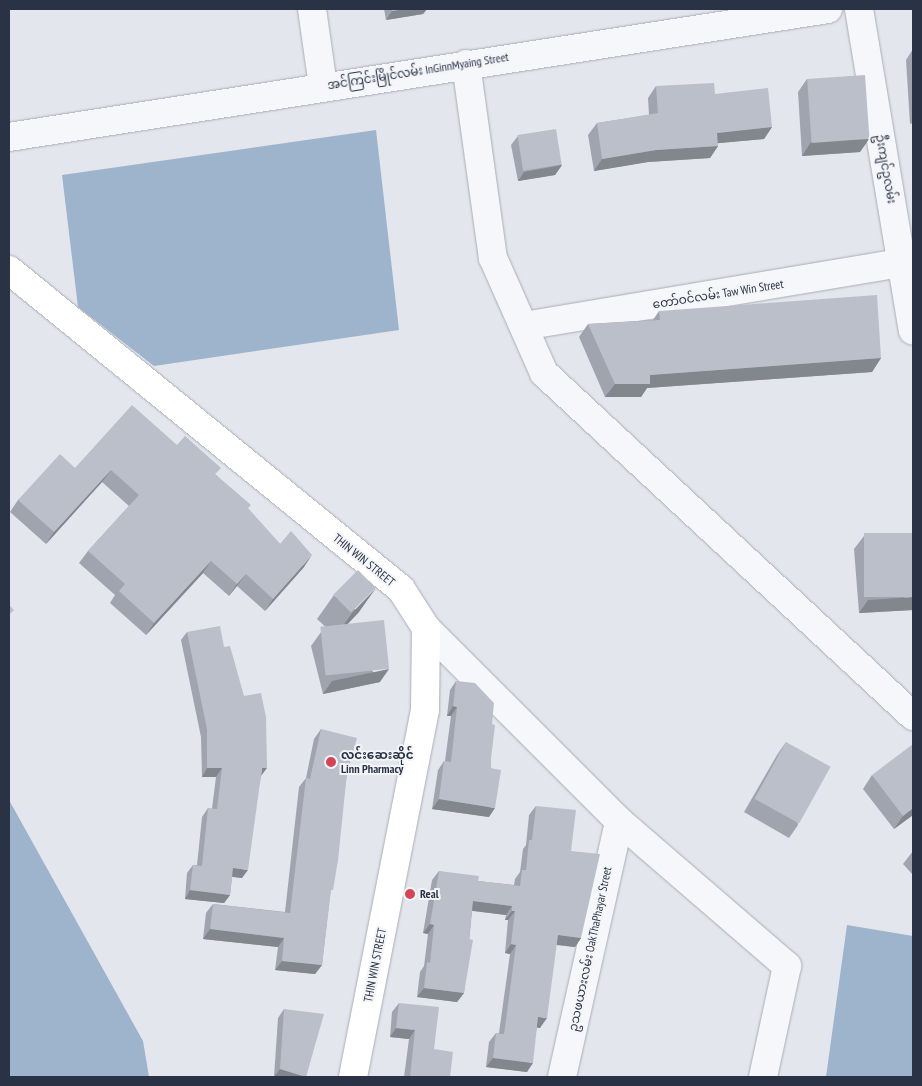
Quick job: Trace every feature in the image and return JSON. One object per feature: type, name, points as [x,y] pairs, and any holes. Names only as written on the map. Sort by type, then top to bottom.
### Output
[{"type":"main road","name":"THIN WIN STREET","points":[[9,270],[401,589],[426,628],[425,710],[353,1077]]},
{"type":"street","points":[[312,9],[323,86]]},
{"type":"street","name":"အင်ကြင်းမြိုင်လမ်း InGinnMyaing Street","points":[[9,137],[466,64],[718,17],[828,9]]},
{"type":"street","name":"ဦးကျင်ဥလမ်း","points":[[859,9],[908,262],[913,330]]},
{"type":"street","points":[[466,64],[492,258],[544,373],[913,716]]},
{"type":"street","name":"တော်ဝင်လမ်း Taw Win Street","points":[[524,326],[908,262]]},
{"type":"street","points":[[426,628],[619,821],[787,966],[763,1077]]},
{"type":"street","name":"ဥသဖယားလမ်း OakThaPhayar Street","points":[[562,1077],[619,821]]},
{"type":"water","points":[[376,130],[399,330],[154,366],[78,307],[62,175]]},
{"type":"water","points":[[9,800],[143,1041],[149,1077],[9,1077]]},
{"type":"water","points":[[847,925],[913,936],[913,1077],[826,1077]]},
{"type":"building","points":[[865,75],[869,139],[812,143],[807,79]]},
{"type":"building","points":[[714,83],[715,94],[768,88],[772,127],[717,133],[718,146],[656,150],[602,159],[597,123],[658,113],[656,86]]},
{"type":"building","points":[[556,129],[562,165],[523,171],[517,135]]},
{"type":"building","points":[[877,295],[881,358],[650,375],[650,384],[615,384],[588,324],[660,320],[659,311]]},
{"type":"building","points":[[132,405],[177,445],[185,436],[221,468],[215,474],[251,505],[248,508],[280,544],[291,531],[312,555],[273,599],[246,574],[237,584],[211,561],[154,623],[119,591],[125,584],[88,551],[139,495],[111,470],[54,532],[18,500],[60,454],[75,468]]},
{"type":"building","points":[[864,533],[913,533],[913,597],[864,597]]},
{"type":"building","points":[[358,570],[376,588],[351,612],[333,595]]},
{"type":"building","points":[[9,605],[14,610],[9,615]]},
{"type":"building","points":[[384,620],[389,669],[325,675],[320,627]]},
{"type":"building","points":[[220,626],[224,647],[230,646],[244,696],[261,693],[266,717],[267,768],[262,768],[248,870],[233,868],[230,895],[190,890],[193,865],[202,866],[208,808],[217,809],[222,768],[207,768],[207,729],[187,632]]},
{"type":"building","points":[[456,681],[475,683],[494,703],[492,724],[495,725],[490,768],[501,770],[495,808],[439,799],[444,761],[451,762],[457,707],[453,706]]},
{"type":"building","points":[[321,729],[357,738],[347,773],[338,860],[333,890],[331,890],[322,965],[282,961],[284,938],[210,929],[213,904],[290,913],[306,778],[310,779]]},
{"type":"building","points":[[786,742],[831,767],[799,824],[754,799]]},
{"type":"building","points":[[913,744],[913,808],[903,816],[872,775]]},
{"type":"building","points":[[536,806],[576,810],[571,851],[600,854],[581,938],[558,935],[547,1018],[538,1017],[533,1063],[493,1058],[496,1033],[504,1034],[516,945],[511,944],[515,911],[512,911],[512,906],[473,901],[469,939],[473,940],[464,993],[424,988],[427,962],[430,963],[434,925],[430,924],[439,871],[479,876],[478,881],[520,886],[522,870],[526,870],[529,840],[532,840]]},
{"type":"building","points":[[399,1003],[439,1007],[434,1049],[453,1052],[450,1077],[410,1077],[415,1030],[396,1028]]},
{"type":"building","points":[[284,1009],[324,1014],[306,1077],[280,1069]]},
{"type":"place","name":"လင်းဆေးဆိုင် Linn Pharmacy","points":[[331,762]]},
{"type":"place","name":"Real","points":[[410,894]]}]
